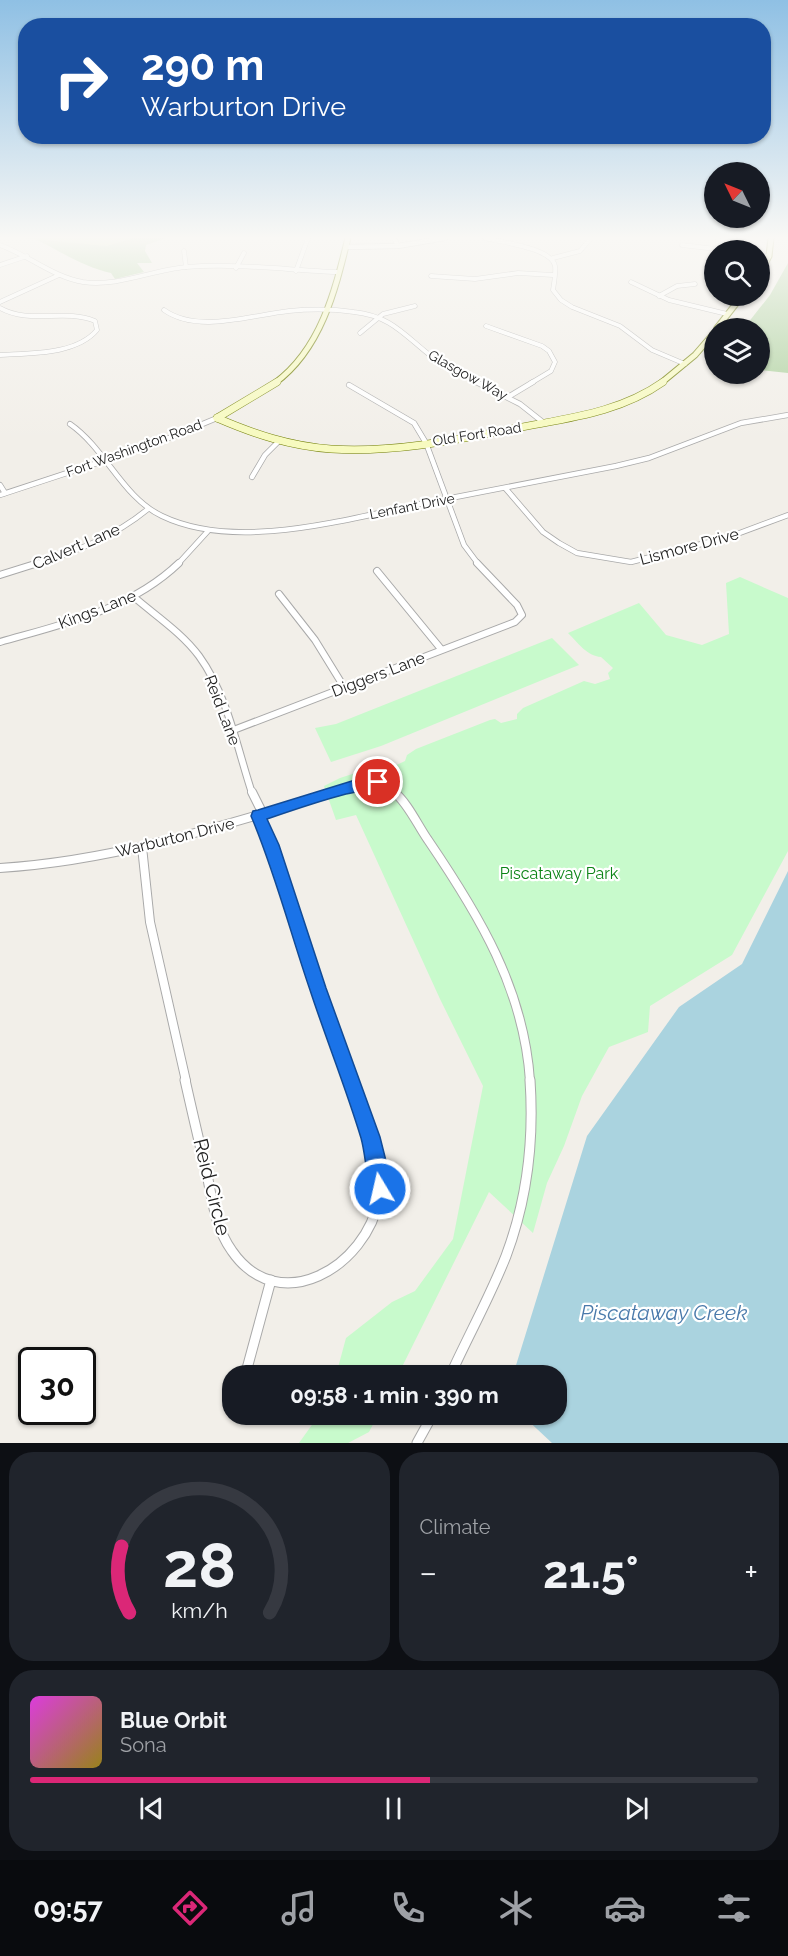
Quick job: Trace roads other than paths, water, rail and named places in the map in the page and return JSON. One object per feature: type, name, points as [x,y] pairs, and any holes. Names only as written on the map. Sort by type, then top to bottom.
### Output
[{"type":"main road","name":"Fort Washington Road","points":[[217,418],[261,393],[298,362],[313,341],[327,305]]},
{"type":"main road","points":[[724,318],[734,306]]},
{"type":"main road","name":"Old Fort Road","points":[[217,418],[278,442],[321,449],[355,451],[477,437],[619,406],[641,395],[685,364],[704,346]]},
{"type":"street","points":[[572,305],[620,326],[652,350],[685,364]]},
{"type":"street","points":[[694,305],[727,314]]},
{"type":"street","points":[[360,333],[378,316],[394,309],[415,306]]},
{"type":"street","points":[[0,308],[21,316],[80,315],[94,321],[97,330],[88,340],[72,346],[0,355]]},
{"type":"street","name":"Glasgow Way","points":[[164,310],[169,315],[184,319],[225,320],[287,310],[325,310],[378,316],[398,327],[419,347],[440,362],[521,404],[544,423]]},
{"type":"street","points":[[486,326],[546,348],[555,362],[551,371],[508,397]]},
{"type":"street","points":[[349,385],[414,423],[426,443],[446,499]]},
{"type":"street","name":"Lenfant Drive","points":[[70,424],[83,431],[128,490],[148,509],[172,521],[208,531],[252,533],[280,530],[506,489],[649,458],[741,423],[788,415]]},
{"type":"street","name":"Fort Washington Road","points":[[2,494],[183,433],[217,418]]},
{"type":"street","points":[[252,477],[261,460],[278,442]]},
{"type":"street","points":[[0,485],[2,494]]},
{"type":"street","name":"Lismore Drive","points":[[506,489],[543,532],[559,543],[577,553],[631,562],[729,537],[788,515]]},
{"type":"street","name":"Diggers Lane","points":[[231,731],[515,622],[522,615],[517,605],[469,553],[446,499]]},
{"type":"street","name":"Calvert Lane","points":[[0,575],[97,540],[135,520],[148,509]]},
{"type":"street","name":"Kings Lane","points":[[0,642],[98,611],[134,597],[172,569],[208,531]]},
{"type":"street","points":[[377,571],[441,649]]},
{"type":"street","points":[[279,594],[315,640],[344,687]]},
{"type":"street","name":"Reid Lane","points":[[134,597],[200,657],[219,692],[261,815]]},
{"type":"street","name":"Warburton Drive","points":[[0,868],[49,865],[142,847],[261,815],[362,783],[382,783],[398,795],[462,893],[504,968],[522,1022],[531,1069],[531,1122],[527,1168],[513,1235],[495,1280],[455,1365]]},
{"type":"street","name":"Reid Circle","points":[[142,847],[150,922],[216,1216],[223,1237],[236,1257],[255,1273],[271,1280],[295,1282],[314,1279],[330,1273],[344,1262],[359,1246],[373,1222],[380,1189],[378,1169],[370,1137],[261,815]]},
{"type":"street","points":[[248,1365],[271,1280]]},
{"type":"street","points":[[417,1443],[426,1425]]},
{"type":"water","name":"Piscataway Creek","points":[[788,871],[788,1443],[552,1443],[533,1425],[567,1425],[567,1365],[516,1365],[587,1136],[679,1007],[742,964]]},
{"type":"park label","name":"Piscataway Park","points":[[559,873]]}]
